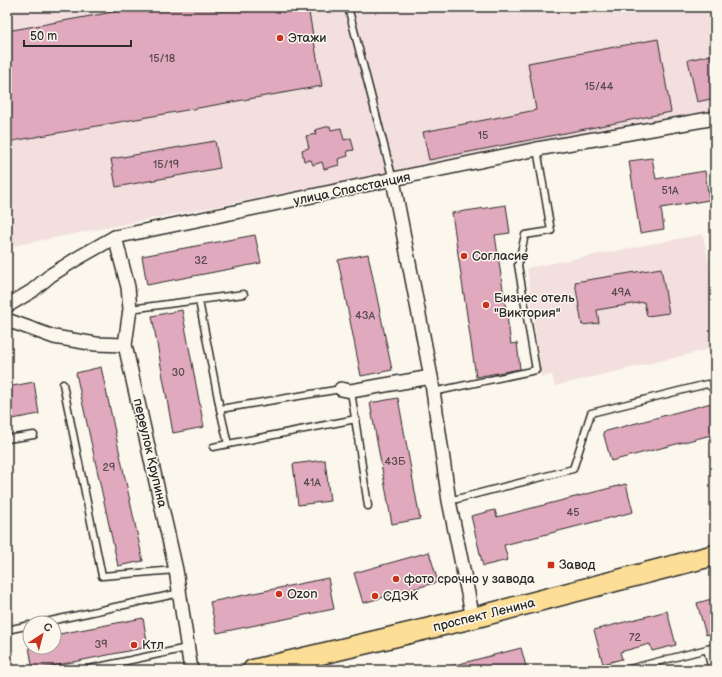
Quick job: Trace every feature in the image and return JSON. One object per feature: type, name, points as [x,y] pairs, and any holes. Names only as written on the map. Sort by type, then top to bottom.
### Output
[{"type":"main road","name":"проспект Ленина","points":[[252,670],[473,618],[715,555]]},
{"type":"street","name":"улица Спасстанция","points":[[7,306],[32,291],[50,275],[115,238],[537,149],[715,118]]},
{"type":"street","points":[[392,180],[431,377],[449,501],[473,618]]},
{"type":"street","name":"переулок Крупина","points":[[115,238],[128,287],[130,309],[125,345],[176,570],[187,648],[192,670]]},
{"type":"street","points":[[7,320],[54,337],[96,344],[125,345]]},
{"type":"street","points":[[346,390],[431,377]]},
{"type":"lane","points":[[348,7],[392,180]]},
{"type":"lane","points":[[433,392],[536,370],[518,265],[525,236],[551,231],[537,149]]},
{"type":"lane","points":[[130,309],[244,294]]},
{"type":"lane","points":[[199,300],[228,444]]},
{"type":"lane","points":[[63,384],[102,576],[176,570]]},
{"type":"lane","points":[[449,501],[573,469],[591,413],[707,384],[715,390]]},
{"type":"lane","points":[[220,409],[346,390],[356,419],[368,506]]},
{"type":"lane","points":[[213,447],[356,419]]},
{"type":"lane","points":[[7,440],[34,434]]},
{"type":"lane","points":[[62,618],[180,593]]},
{"type":"lane","points":[[7,630],[22,627]]},
{"type":"lane","points":[[625,670],[715,647]]},
{"type":"lane","points":[[84,670],[187,648]]},
{"type":"lane","points":[[707,649],[712,670]]},
{"type":"shaded area","points":[[7,7],[715,7],[715,110],[7,247]]},
{"type":"shaded area","points":[[703,234],[715,292],[715,348],[555,386],[552,375],[541,377],[527,268]]},
{"type":"building","points":[[141,7],[308,7],[322,86],[7,142],[7,31]]},
{"type":"building","points":[[658,39],[671,112],[429,160],[423,132],[536,110],[528,63]]},
{"type":"building","points":[[715,54],[715,98],[697,102],[688,60]]},
{"type":"building","points":[[330,126],[331,130],[341,128],[344,140],[351,138],[354,150],[347,151],[348,156],[338,159],[339,165],[324,169],[322,162],[313,165],[311,160],[304,161],[302,150],[309,148],[306,136],[316,134],[315,130]]},
{"type":"building","points":[[215,141],[220,168],[116,187],[111,159]]},
{"type":"building","points":[[652,158],[656,179],[705,171],[709,200],[661,208],[664,229],[640,233],[629,161]]},
{"type":"building","points":[[506,205],[510,233],[495,235],[511,344],[517,343],[520,369],[476,377],[452,213]]},
{"type":"building","points":[[255,235],[261,263],[147,285],[142,256]]},
{"type":"building","points":[[368,254],[392,370],[361,376],[338,260]]},
{"type":"building","points":[[661,268],[669,313],[647,316],[644,302],[597,310],[599,323],[582,325],[575,282]]},
{"type":"building","points":[[182,310],[204,427],[173,433],[152,316]]},
{"type":"building","points":[[101,367],[143,561],[118,566],[76,373]]},
{"type":"building","points":[[34,382],[39,414],[7,420],[7,387]]},
{"type":"building","points":[[398,398],[420,519],[392,524],[370,403]]},
{"type":"building","points":[[715,402],[715,434],[611,461],[603,432]]},
{"type":"building","points":[[325,460],[330,501],[298,505],[293,464]]},
{"type":"building","points":[[626,484],[633,512],[504,545],[508,560],[483,566],[471,516],[495,510],[497,517]]},
{"type":"building","points":[[429,552],[438,582],[363,603],[354,573]]},
{"type":"building","points":[[328,578],[334,609],[217,633],[210,602]]},
{"type":"building","points":[[715,598],[715,632],[706,635],[697,603]]},
{"type":"building","points":[[667,611],[676,645],[652,651],[650,644],[620,652],[622,659],[603,664],[594,630]]},
{"type":"building","points":[[143,618],[148,647],[33,670],[30,655],[62,655],[62,633]]},
{"type":"building","points":[[521,648],[527,670],[452,670],[451,666]]},
{"type":"place","name":"Этажи","points":[[280,38]]},
{"type":"place","name":"Согласие","points":[[464,256]]},
{"type":"place","name":"Бизнес отель \"Виктория\"","points":[[486,305]]},
{"type":"place","name":"Завод","points":[[551,565]]},
{"type":"place","name":"фото срочно у завода","points":[[396,579]]},
{"type":"place","name":"Ozon","points":[[279,594]]},
{"type":"place","name":"СДЭК","points":[[375,596]]},
{"type":"place","name":"Ктл","points":[[134,645]]}]
